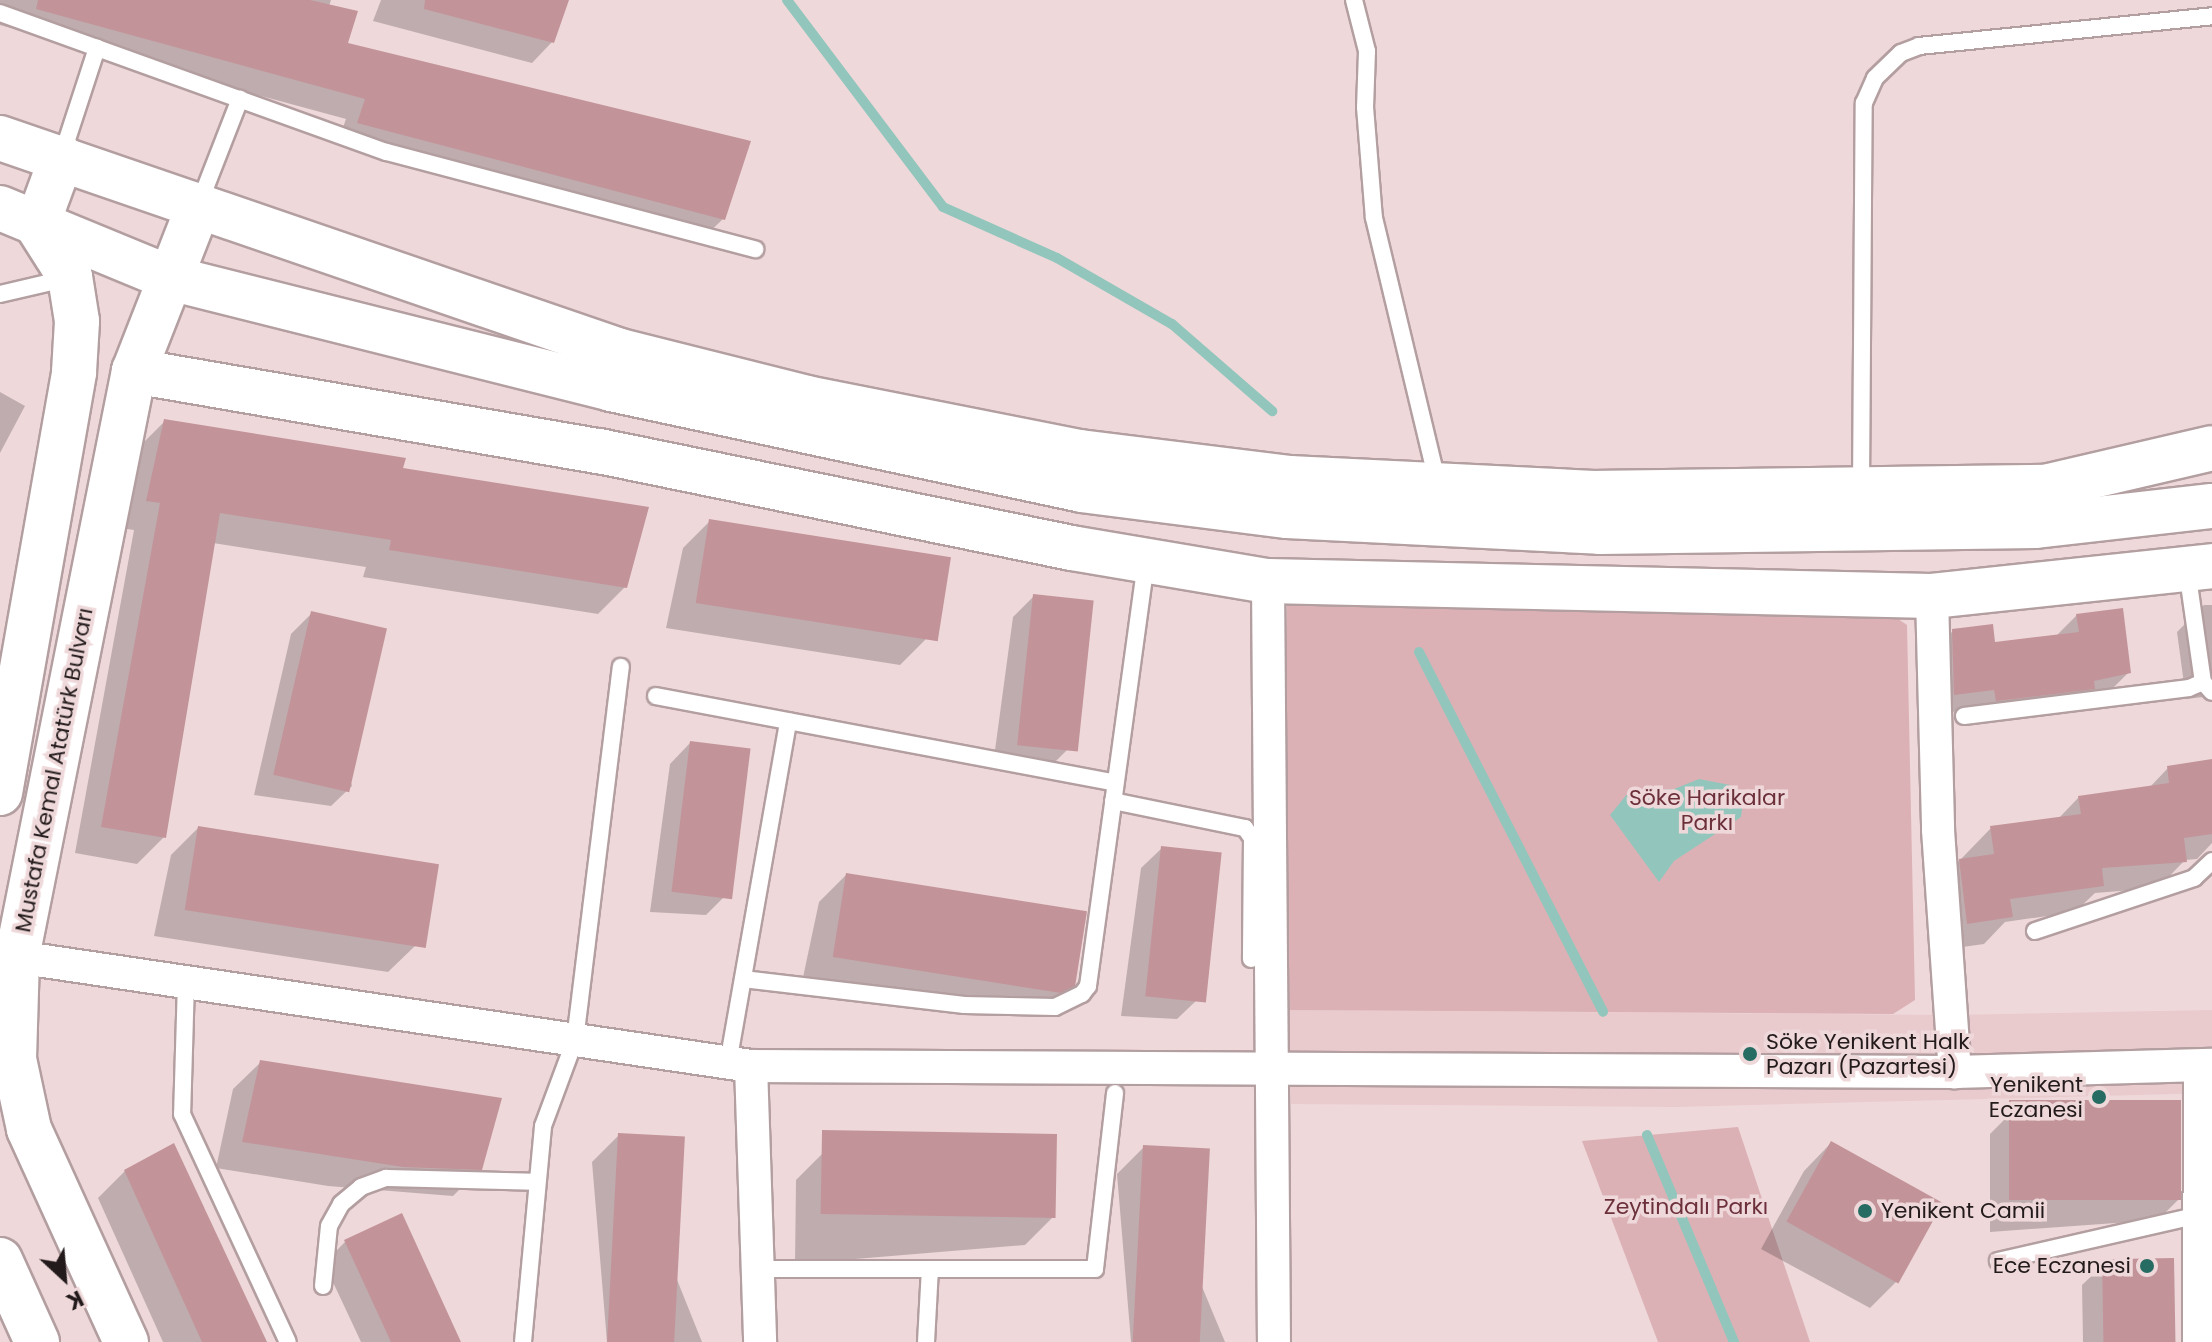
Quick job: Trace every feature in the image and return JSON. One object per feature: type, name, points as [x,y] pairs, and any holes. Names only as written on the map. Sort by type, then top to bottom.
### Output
[{"type":"main road","points":[[0,138],[620,351],[807,398],[1080,452],[1290,478],[1594,493],[2045,487],[2212,448]]},
{"type":"main road","points":[[18,217],[62,157]]},
{"type":"main road","name":"Mustafa Kemal Atatürk Bulvarı","points":[[126,1342],[29,1129],[12,1117],[17,957],[134,371],[199,205]]},
{"type":"main road","points":[[0,793],[74,372],[77,321],[70,277],[18,217]]},
{"type":"main road","points":[[18,217],[170,278],[792,430],[1081,490],[1287,516],[1600,532],[1902,532],[2036,526],[2212,506]]},
{"type":"main road","points":[[134,371],[599,451],[1146,561],[1268,581],[1932,596],[2200,567]]},
{"type":"main road","points":[[0,1260],[37,1342]]},
{"type":"street","points":[[1268,581],[1275,1071],[1274,1342]]},
{"type":"street","points":[[1932,596],[1938,830],[1955,1072]]},
{"type":"street","points":[[17,957],[740,1064],[1275,1071],[1955,1072],[2206,1066],[2199,1215],[2199,1342]]},
{"type":"street","points":[[740,1064],[758,1269],[760,1342]]},
{"type":"lane","points":[[1354,0],[1367,51],[1365,107],[1374,218],[1438,485]]},
{"type":"lane","points":[[0,13],[387,152],[755,249]]},
{"type":"lane","points":[[1861,490],[1864,103],[1875,78],[1901,53],[1919,46],[2212,16]]},
{"type":"lane","points":[[62,157],[97,48]]},
{"type":"lane","points":[[199,205],[240,99]]},
{"type":"lane","points":[[0,294],[70,277]]},
{"type":"lane","points":[[743,979],[964,1005],[1064,1004],[1088,986],[1146,561]]},
{"type":"lane","points":[[1964,716],[2208,687],[2200,567]]},
{"type":"lane","points":[[523,1342],[535,1182],[543,1126],[575,1040],[621,667]]},
{"type":"lane","points":[[656,696],[1115,783]]},
{"type":"lane","points":[[740,1064],[743,979],[788,721]]},
{"type":"lane","points":[[1113,801],[1245,828],[1252,838],[1251,959]]},
{"type":"lane","points":[[2035,931],[2194,878],[2212,861]]},
{"type":"lane","points":[[186,982],[182,1114],[288,1342]]},
{"type":"lane","points":[[758,1269],[1095,1269],[1115,1093]]},
{"type":"lane","points":[[323,1286],[329,1226],[341,1204],[361,1187],[386,1178],[535,1182]]},
{"type":"lane","points":[[1998,1261],[2199,1215]]},
{"type":"lane","points":[[926,1342],[930,1269]]},
{"type":"shaded area","points":[[1699,779],[1730,785],[1743,803],[1741,817],[1674,861],[1659,882],[1610,815],[1628,793],[1674,789]]},
{"type":"shaded area","name":"Söke Yenikent Halk Pazarı (Pazartesi)","points":[[1286,1010],[1951,1015],[2212,1010],[2212,1093],[1675,1107],[1291,1104]]},
{"type":"green space","name":"Söke Harikalar Parkı","points":[[1287,604],[1882,608],[1907,625],[1915,1000],[1893,1014],[1286,1010]]},
{"type":"green space","name":"Zeytindalı Parkı","points":[[1738,1127],[1810,1342],[1658,1342],[1582,1141]]},
{"type":"building","points":[[38,0],[310,0],[358,11],[348,43],[751,141],[725,220],[357,123],[365,99],[36,9]]},
{"type":"building","points":[[425,0],[569,0],[554,43],[424,9]]},
{"type":"building","points":[[164,419],[406,458],[403,468],[649,507],[627,588],[389,550],[391,540],[220,513],[166,838],[101,827],[160,503],[146,501]]},
{"type":"building","points":[[709,519],[951,557],[938,641],[696,603]]},
{"type":"building","points":[[1033,594],[1094,600],[1078,752],[1017,745]]},
{"type":"building","points":[[2123,608],[2131,673],[2094,681],[2095,689],[1996,701],[1994,690],[1954,695],[1952,629],[1993,624],[1995,642],[2079,632],[2076,614]]},
{"type":"building","points":[[311,611],[387,629],[349,792],[273,775]]},
{"type":"building","points":[[690,741],[751,748],[732,899],[671,892]]},
{"type":"building","points":[[2212,759],[2212,834],[2184,838],[2187,862],[2102,868],[2104,886],[2010,899],[2013,917],[1967,924],[1959,859],[1994,854],[1990,826],[2081,814],[2078,796],[2169,783],[2167,766]]},
{"type":"building","points":[[198,826],[439,864],[426,948],[185,910]]},
{"type":"building","points":[[1161,846],[1222,852],[1206,1003],[1145,996]]},
{"type":"building","points":[[846,873],[1087,911],[1074,995],[833,957]]},
{"type":"building","points":[[260,1060],[502,1098],[482,1170],[403,1167],[242,1142]]},
{"type":"building","points":[[2009,1100],[2181,1100],[2181,1200],[2009,1200]]},
{"type":"building","points":[[822,1130],[1057,1134],[1056,1218],[821,1214]]},
{"type":"building","points":[[618,1133],[685,1137],[674,1342],[607,1342]]},
{"type":"building","name":"Yenikent Camii","points":[[1831,1141],[1943,1203],[1898,1284],[1786,1221]]},
{"type":"building","points":[[174,1143],[267,1342],[202,1342],[124,1170]]},
{"type":"building","points":[[1143,1145],[1210,1149],[1200,1342],[1133,1342]]},
{"type":"building","points":[[402,1213],[461,1342],[391,1342],[344,1240]]},
{"type":"building","points":[[2174,1258],[2175,1342],[2103,1342],[2102,1259]]},
{"type":"waterway","points":[[787,0],[943,207],[1057,258],[1172,324],[1272,411]]},
{"type":"waterway","points":[[1419,652],[1603,1012]]},
{"type":"waterway","points":[[1647,1135],[1734,1342]]},
{"type":"place","name":"Söke Yenikent Halk Pazarı (Pazartesi)","points":[[1750,1054]]},
{"type":"place","name":"Yenikent Eczanesi","points":[[2099,1097]]},
{"type":"place","name":"Yenikent Camii","points":[[1865,1211]]},
{"type":"place","name":"Ece Eczanesi","points":[[2147,1266]]}]
